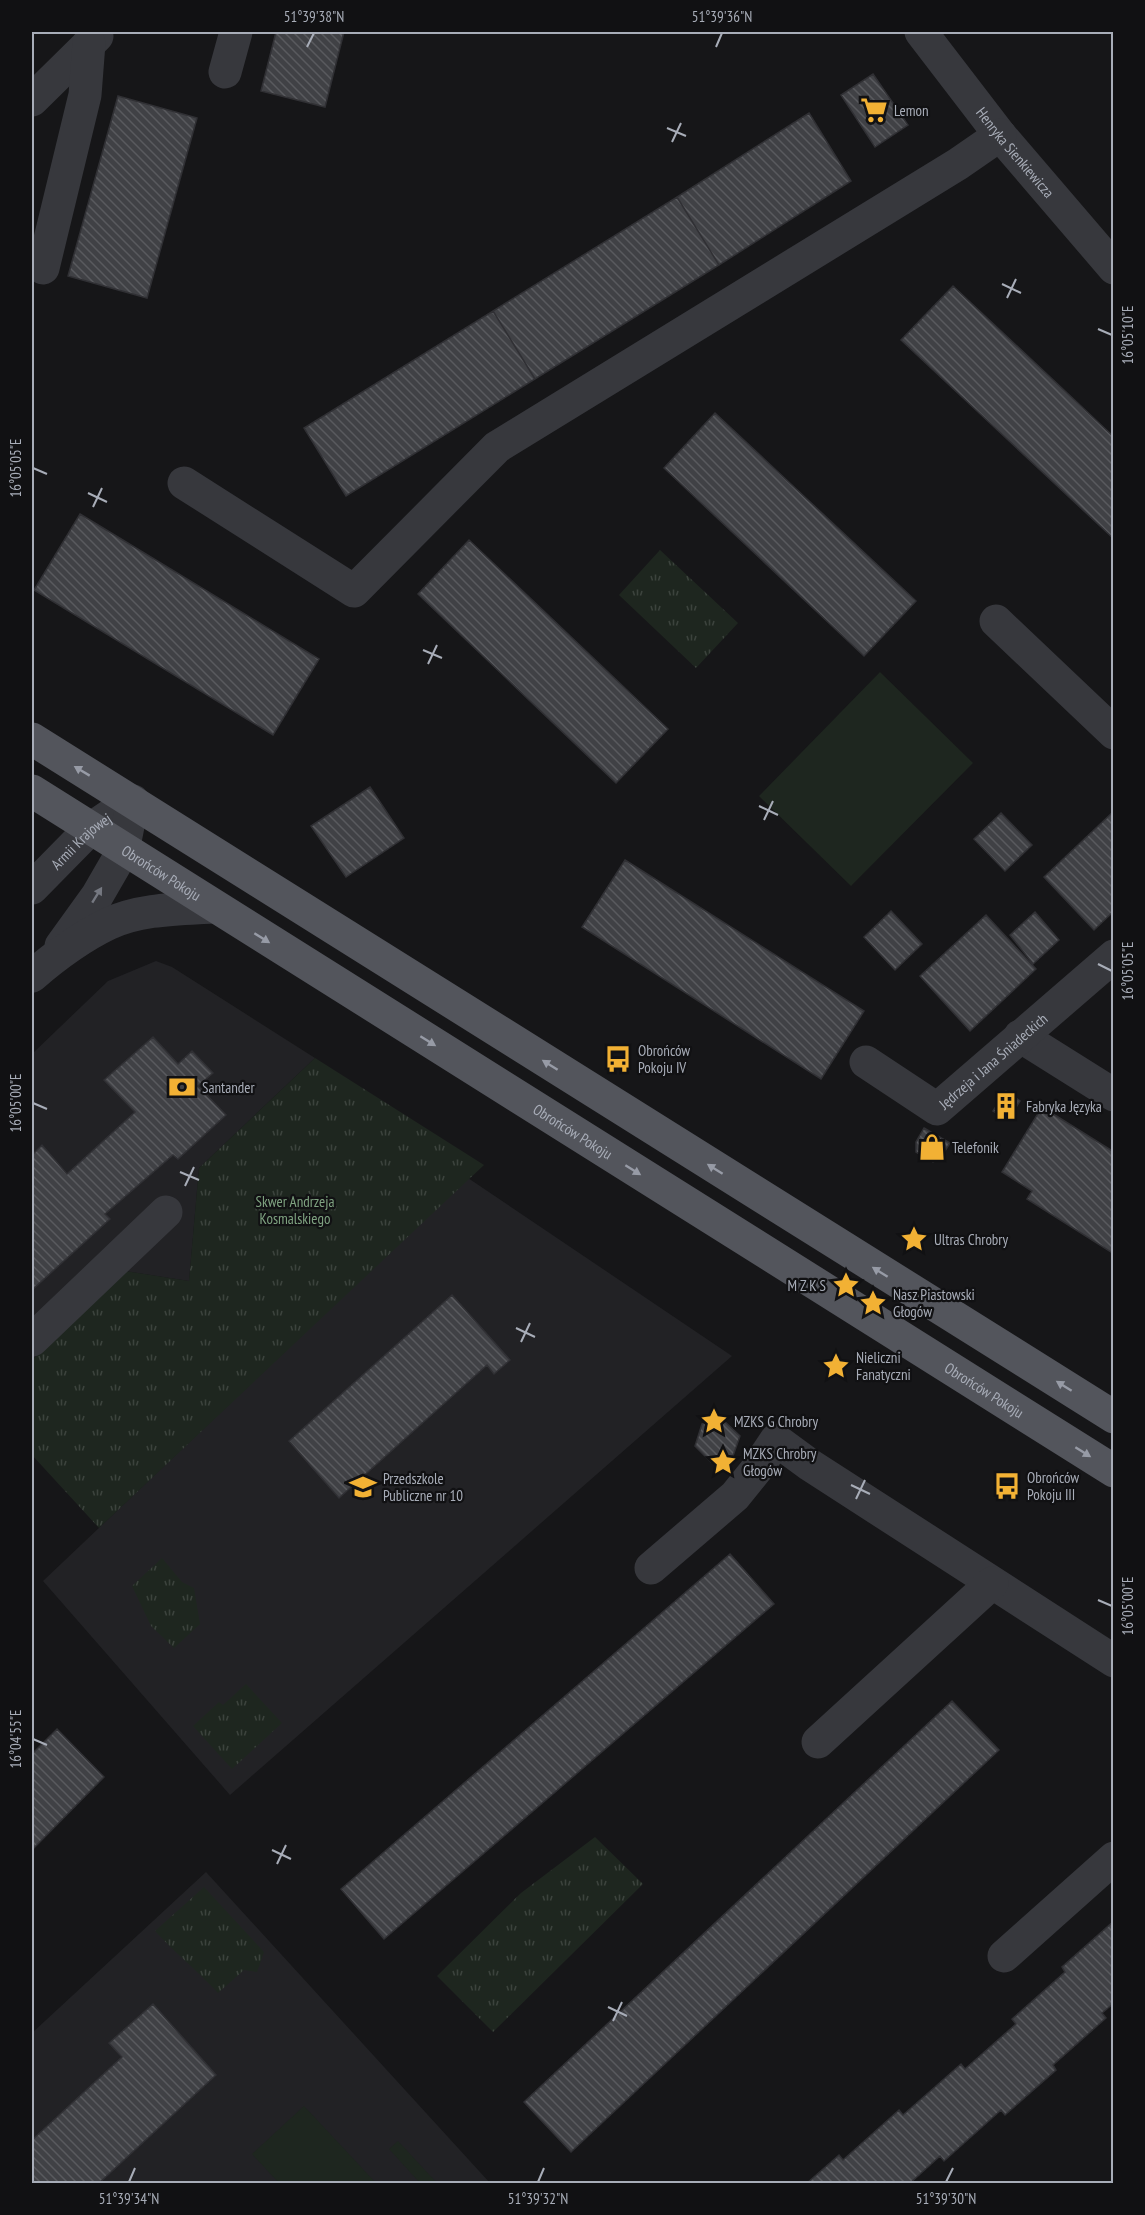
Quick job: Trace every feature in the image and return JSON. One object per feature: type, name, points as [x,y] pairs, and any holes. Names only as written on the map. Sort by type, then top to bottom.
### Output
[{"type":"main road","points":[[32,739],[765,1201],[1113,1417]]},
{"type":"main road","name":"Obrońców Pokoju","points":[[32,791],[89,830],[1113,1472]]},
{"type":"street","points":[[225,72],[236,32]]},
{"type":"street","name":"Henryka Sienkiewicza","points":[[921,32],[1000,135],[1113,268]]},
{"type":"street","points":[[32,100],[95,37]]},
{"type":"street","points":[[43,268],[85,95],[95,37]]},
{"type":"street","points":[[184,483],[354,591],[497,447],[958,164],[1000,135]]},
{"type":"street","points":[[996,621],[1113,733]]},
{"type":"street","name":"Armii Krajowej","points":[[32,888],[89,830],[133,801]]},
{"type":"street","name":"Armii Krajowej","points":[[41,968],[97,896],[123,851],[133,801]]},
{"type":"street","name":"Armii Krajowej","points":[[41,968],[109,923],[163,910],[212,907]]},
{"type":"street","name":"Jędrzeja i Jana Śniadeckich","points":[[866,1062],[937,1109],[1113,956]]},
{"type":"street","points":[[1020,1036],[1113,1095]]},
{"type":"street","points":[[32,1340],[166,1212]]},
{"type":"street","points":[[651,1568],[735,1496],[776,1440],[810,1465],[1113,1661]]},
{"type":"street","points":[[818,1742],[992,1583]]},
{"type":"street","points":[[1004,1956],[1113,1858]]},
{"type":"shaded area","points":[[156,961],[172,967],[315,1058],[199,1168],[189,1281],[125,1271],[32,1360],[32,1054],[108,981]]},
{"type":"shaded area","name":"Przedszkole Publiczne nr 10","points":[[468,1178],[732,1356],[230,1795],[43,1581]]},
{"type":"shaded area","points":[[206,1872],[490,2183],[32,2184],[32,2033]]},
{"type":"green space","points":[[660,550],[738,623],[696,668],[619,595]]},
{"type":"green space","points":[[880,672],[973,763],[851,886],[759,796]]},
{"type":"green space","name":"Skwer Andrzeja Kosmalskiego","points":[[315,1058],[484,1165],[99,1528],[32,1455],[32,1360],[125,1271],[189,1281],[199,1168]]},
{"type":"green space","points":[[162,1558],[182,1582],[194,1588],[200,1624],[174,1648],[151,1626],[132,1586]]},
{"type":"green space","points":[[246,1684],[282,1723],[232,1769],[193,1726],[219,1702],[223,1705]]},
{"type":"green space","points":[[595,1837],[643,1884],[493,2032],[437,1976],[521,1893]]},
{"type":"green space","points":[[204,1887],[264,1952],[257,1972],[244,1970],[218,1993],[155,1931]]},
{"type":"green space","points":[[304,2106],[376,2183],[279,2183],[252,2154]]},
{"type":"green space","points":[[398,2141],[437,2183],[420,2183],[389,2149]]},
{"type":"building","points":[[276,32],[344,32],[325,107],[261,91]]},
{"type":"building","name":"Lemon","points":[[873,74],[908,125],[875,147],[841,95]]},
{"type":"building","points":[[118,96],[197,118],[147,298],[68,276]]},
{"type":"building","points":[[809,113],[851,181],[719,265],[677,197]]},
{"type":"building","points":[[677,197],[719,265],[535,379],[493,311]]},
{"type":"building","points":[[953,286],[1114,437],[1114,539],[901,340]]},
{"type":"building","points":[[493,311],[535,379],[346,496],[304,428]]},
{"type":"building","points":[[715,413],[916,601],[864,656],[664,468]]},
{"type":"building","points":[[80,514],[319,659],[273,735],[34,590]]},
{"type":"building","points":[[469,540],[668,729],[616,783],[418,594]]},
{"type":"building","points":[[370,787],[404,838],[346,877],[311,826]]},
{"type":"building","points":[[1113,812],[1114,911],[1094,930],[1044,877]]},
{"type":"building","points":[[1001,813],[1032,845],[1005,871],[974,839]]},
{"type":"building","points":[[625,860],[864,1011],[821,1079],[582,927]]},
{"type":"building","points":[[891,911],[922,944],[895,970],[864,937]]},
{"type":"building","points":[[1035,912],[1059,940],[1033,964],[1010,935]]},
{"type":"building","points":[[986,915],[1036,969],[970,1031],[920,976]]},
{"type":"building","points":[[153,1037],[178,1064],[192,1051],[213,1073],[198,1086],[226,1115],[178,1159],[173,1155],[105,1214],[110,1219],[32,1290],[32,1155],[42,1145],[67,1174],[135,1112],[104,1080]]},
{"type":"building","name":"Fabryka Języka","points":[[1006,1091],[1020,1101],[1008,1120],[993,1111]]},
{"type":"building","points":[[1042,1107],[1114,1152],[1114,1254],[1027,1199],[1032,1191],[1002,1172]]},
{"type":"building","name":"Telefonik","points":[[924,1128],[950,1143],[940,1159],[933,1162],[916,1152],[916,1142]]},
{"type":"building","points":[[452,1295],[510,1360],[494,1374],[487,1365],[339,1498],[289,1441]]},
{"type":"building","points":[[723,1420],[740,1436],[733,1456],[711,1462],[695,1446],[702,1424]]},
{"type":"building","points":[[730,1554],[774,1604],[384,1939],[341,1889]]},
{"type":"building","points":[[952,1701],[999,1750],[571,2152],[524,2102]]},
{"type":"building","points":[[57,1729],[104,1777],[32,1850],[32,1754]]},
{"type":"building","points":[[1114,1921],[1114,2003],[1102,2013],[1106,2018],[1053,2065],[1056,2070],[1005,2115],[1001,2110],[944,2161],[940,2156],[909,2184],[806,2184],[839,2155],[843,2160],[899,2110],[903,2115],[961,2064],[965,2069],[1016,2024],[1012,2019],[1065,1972],[1062,1967]]},
{"type":"building","points":[[153,2004],[216,2075],[98,2184],[32,2184],[32,2140],[122,2057],[109,2043]]},
{"type":"place","name":"Lemon","points":[[874,110]]},
{"type":"place","name":"Obrońców Pokoju IV","points":[[618,1059]]},
{"type":"place","name":"Santander","points":[[182,1087]]},
{"type":"place","name":"Fabryka Języka","points":[[1006,1106]]},
{"type":"place","name":"Telefonik","points":[[932,1147]]},
{"type":"place","name":"Ultras Chrobry","points":[[914,1239]]},
{"type":"place","name":"M Z K S","points":[[846,1285]]},
{"type":"place","name":"Nasz Piastowski Głogów","points":[[873,1303]]},
{"type":"place","name":"Nieliczni Fanatyczni","points":[[836,1366]]},
{"type":"place","name":"MZKS G Chrobry","points":[[714,1421]]},
{"type":"place","name":"MZKS Chrobry Głogów","points":[[723,1462]]},
{"type":"place","name":"Obrońców Pokoju III","points":[[1007,1486]]},
{"type":"place","name":"Przedszkole Publiczne nr 10","points":[[363,1487]]}]
